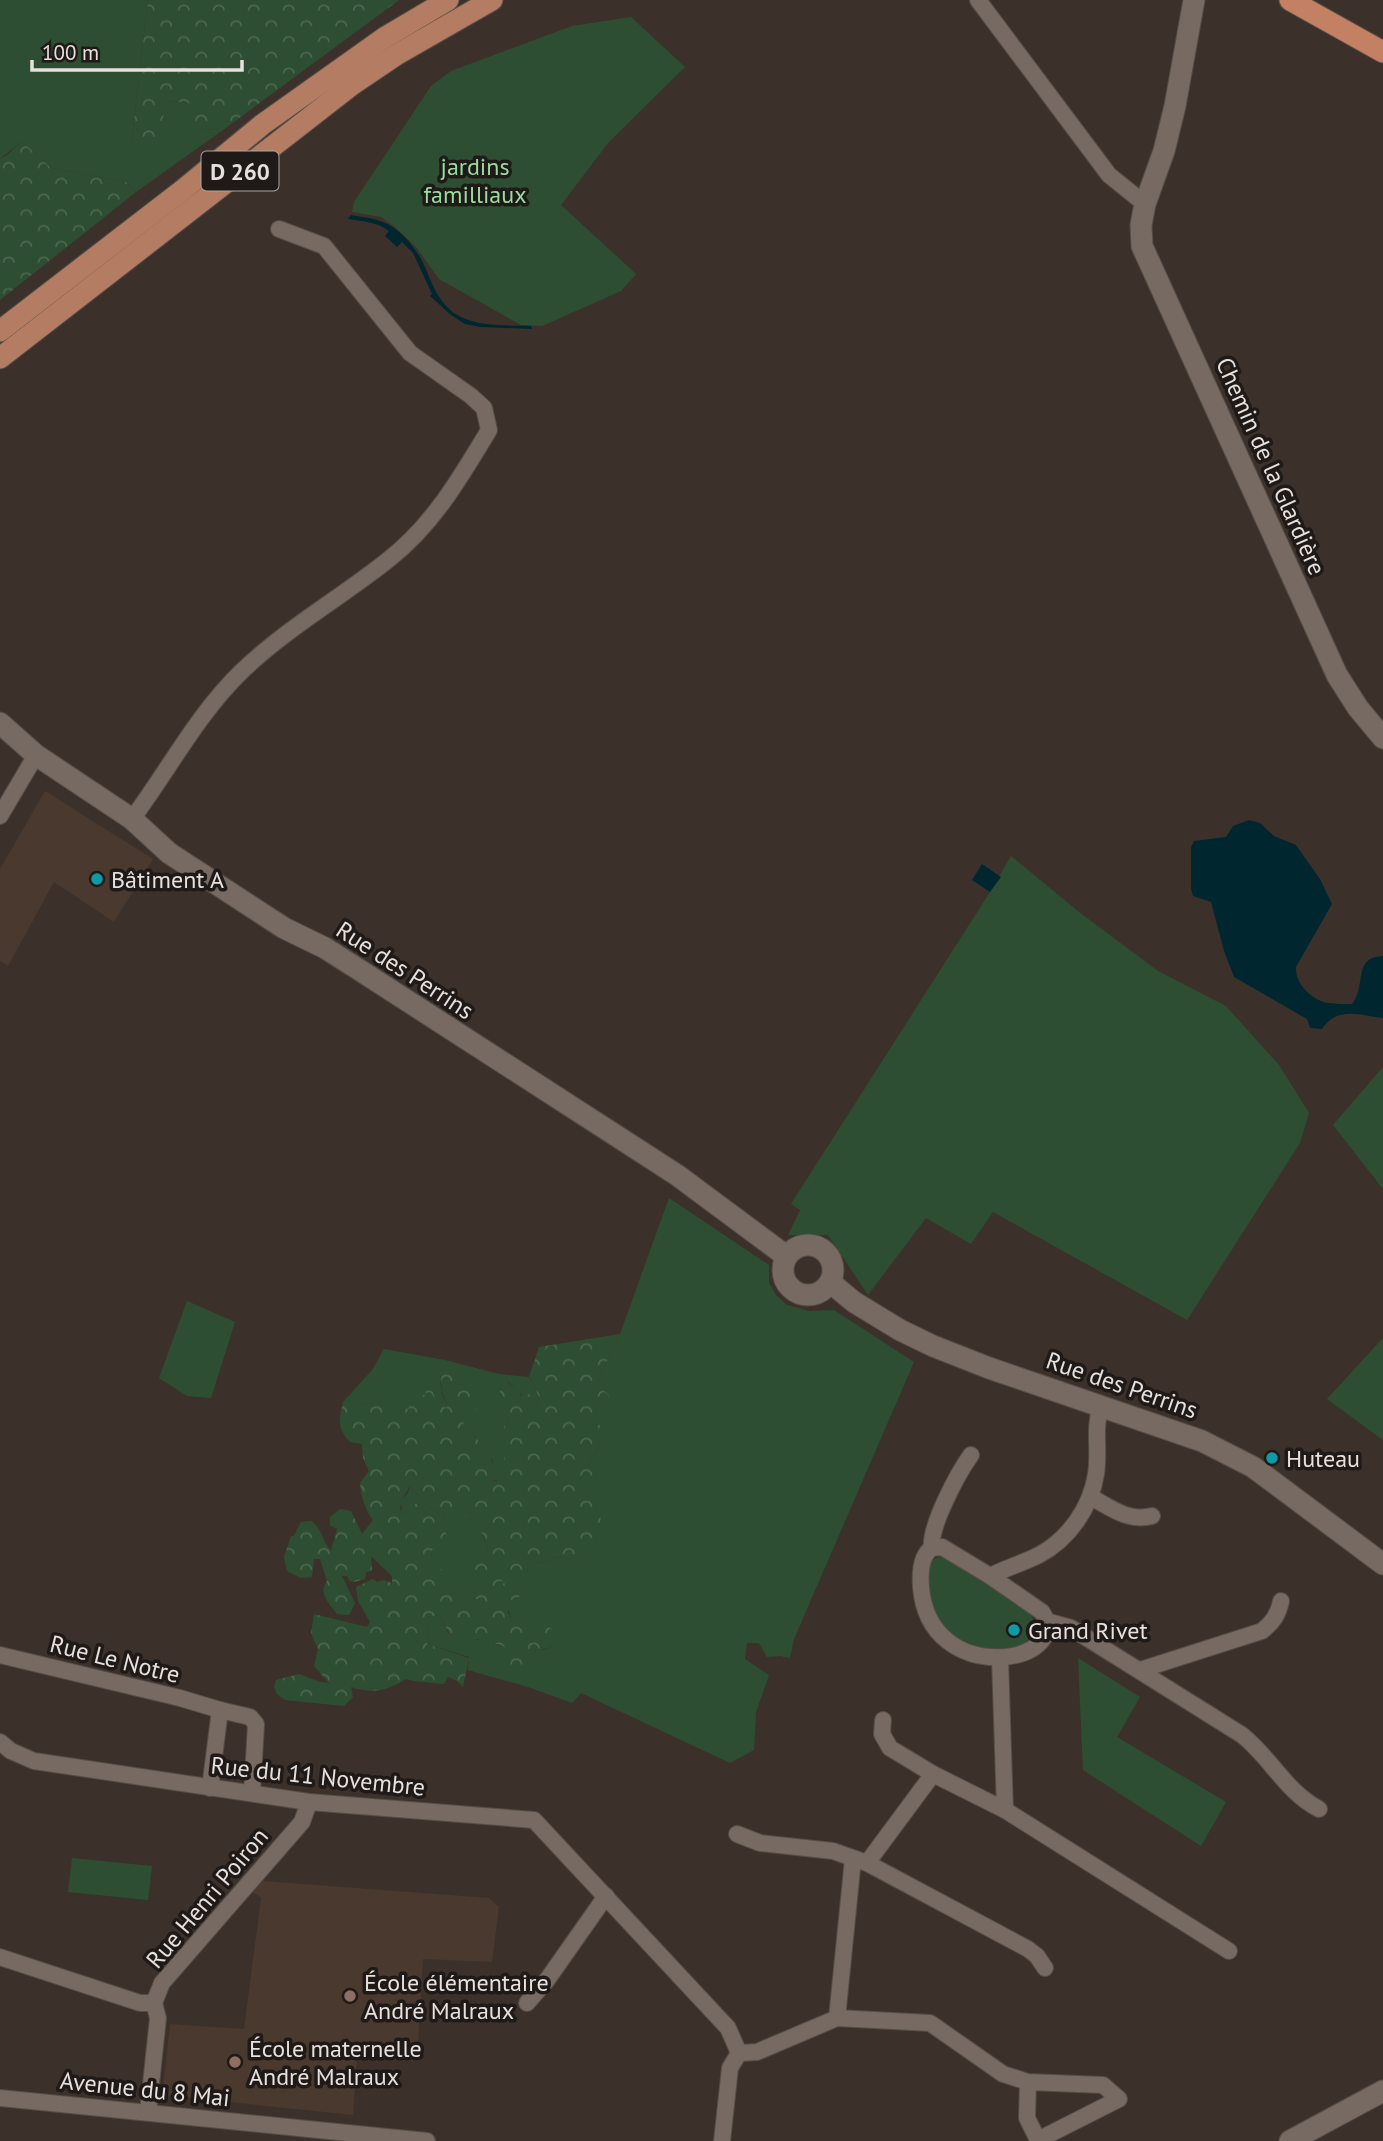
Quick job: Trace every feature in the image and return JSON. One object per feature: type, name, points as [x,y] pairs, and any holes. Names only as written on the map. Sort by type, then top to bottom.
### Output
[{"type":"highway","name":"D 260","points":[[0,331],[263,124],[383,38],[448,0]]},
{"type":"highway","name":"D 260","points":[[0,358],[353,84],[396,55],[492,0]]},
{"type":"highway","points":[[1290,0],[1383,52]]},
{"type":"street","points":[[978,0],[1109,175],[1144,204]]},
{"type":"street","name":"Chemin de la Glardière","points":[[1194,0],[1164,151],[1144,204],[1142,246],[1336,675],[1383,738]]},
{"type":"street","points":[[131,819],[208,710],[238,676],[272,643],[389,559],[406,543],[446,501],[489,430],[484,408],[410,353],[324,246],[279,229]]},
{"type":"street","name":"Rue des Perrins","points":[[0,723],[36,755],[131,819],[169,853],[284,928],[325,948],[677,1175],[786,1256]]},
{"type":"street","points":[[0,816],[36,755]]},
{"type":"street","points":[[799,1246],[817,1246],[830,1257],[833,1265],[830,1282],[825,1289],[811,1295],[795,1292],[784,1280],[782,1272],[786,1256],[799,1246]]},
{"type":"street","name":"Rue des Perrins","points":[[830,1282],[854,1303],[933,1346],[1202,1441],[1253,1467],[1383,1564]]},
{"type":"street","points":[[990,1576],[1050,1548],[1070,1529],[1091,1497],[1097,1473],[1096,1422],[1101,1405]]},
{"type":"street","points":[[932,1548],[931,1539],[945,1502],[959,1471],[971,1455]]},
{"type":"street","points":[[1091,1497],[1126,1516],[1152,1516]]},
{"type":"street","points":[[942,1547],[990,1576],[1037,1607],[1046,1621],[1040,1641],[1016,1656],[1000,1658],[976,1655],[954,1645],[929,1618],[921,1594],[920,1581],[925,1556],[932,1548],[942,1547]]},
{"type":"street","points":[[1140,1670],[1262,1631],[1273,1622],[1281,1601]]},
{"type":"street","points":[[1046,1621],[1071,1628],[1242,1735],[1254,1744],[1294,1792],[1319,1809]]},
{"type":"street","name":"Rue Le Notre","points":[[0,1655],[250,1717],[256,1724],[252,1793]]},
{"type":"street","points":[[1000,1658],[1005,1810]]},
{"type":"street","points":[[210,1788],[220,1710]]},
{"type":"street","points":[[883,1720],[882,1734],[890,1748],[933,1774],[1005,1810],[1229,1951]]},
{"type":"street","name":"Rue du 11 Novembre","points":[[4,1753],[34,1761],[309,1802],[534,1820],[728,2028],[739,2053]]},
{"type":"street","points":[[837,2018],[860,1861],[933,1774]]},
{"type":"street","name":"Rue Henri Poiron","points":[[149,2112],[158,2018],[154,2003],[162,1983],[302,1822],[309,1802]]},
{"type":"street","points":[[737,1835],[760,1843],[833,1851],[860,1861],[1028,1949],[1045,1968]]},
{"type":"street","points":[[527,2003],[547,1980],[606,1896]]},
{"type":"street","points":[[0,1957],[140,2003],[154,2003]]},
{"type":"street","points":[[722,2141],[730,2068],[739,2053],[757,2052],[837,2018],[930,2023],[1003,2074],[1028,2082],[1103,2085],[1119,2099],[1038,2140],[1027,2118],[1028,2082]]},
{"type":"street","points":[[1290,2141],[1383,2091]]},
{"type":"street","name":"Avenue du 8 Mai","points":[[0,2098],[149,2112],[326,2137],[427,2141]]},
{"type":"street","points":[[1313,2141],[1377,2107]]},
{"type":"shaded area","points":[[45,791],[153,859],[114,922],[54,882],[8,966],[0,961],[0,869]]},
{"type":"shaded area","name":"École élémentaire André Malraux","points":[[263,1881],[489,1898],[499,1907],[492,1962],[423,1959],[417,2061],[357,2058],[353,2115],[162,2095],[170,2024],[244,2029],[261,1898],[253,1892]]},
{"type":"green space","points":[[0,0],[148,0],[131,145],[153,140],[170,101],[189,103],[195,129],[223,130],[136,192],[126,182],[51,168],[22,141],[0,159]]},
{"type":"green space","points":[[148,0],[399,0],[223,130],[194,129],[189,103],[170,101],[153,141],[131,146]]},
{"type":"green space","name":"jardins familliaux","points":[[631,17],[685,67],[608,143],[561,205],[636,274],[621,291],[542,326],[521,325],[439,279],[416,247],[381,217],[352,212],[354,202],[431,86],[451,71],[572,26]]},
{"type":"green space","points":[[22,141],[51,168],[126,182],[136,192],[0,300],[0,159]]},
{"type":"green space","points":[[1011,856],[1079,912],[1158,971],[1226,1006],[1279,1065],[1309,1113],[1300,1143],[1187,1320],[993,1212],[971,1244],[926,1218],[868,1295],[828,1235],[788,1235],[800,1210],[791,1204]]},
{"type":"green space","points":[[1383,1067],[1383,1189],[1333,1125]]},
{"type":"green space","points":[[669,1198],[769,1265],[769,1283],[776,1295],[787,1305],[809,1311],[834,1310],[914,1362],[794,1639],[790,1658],[767,1657],[759,1643],[747,1643],[745,1659],[769,1675],[756,1712],[754,1750],[730,1763],[581,1693],[572,1703],[468,1670],[469,1657],[427,1644],[429,1629],[426,1617],[440,1615],[448,1633],[503,1646],[527,1670],[527,1657],[536,1652],[532,1642],[540,1650],[552,1645],[533,1633],[523,1633],[511,1619],[509,1611],[484,1610],[450,1596],[451,1590],[416,1571],[431,1559],[445,1518],[425,1504],[407,1509],[406,1515],[401,1514],[402,1507],[399,1503],[408,1493],[410,1486],[440,1511],[462,1514],[482,1525],[482,1534],[488,1549],[473,1585],[473,1598],[484,1602],[498,1582],[521,1582],[521,1576],[533,1562],[543,1563],[555,1557],[573,1559],[601,1546],[585,1489],[587,1465],[601,1444],[597,1423],[596,1385],[620,1334]]},
{"type":"green space","points":[[187,1301],[235,1322],[211,1398],[187,1396],[159,1378]]},
{"type":"green space","points":[[620,1334],[596,1385],[608,1394],[610,1403],[602,1412],[597,1411],[597,1423],[605,1430],[601,1444],[587,1465],[599,1473],[596,1485],[586,1490],[588,1496],[600,1508],[602,1546],[573,1559],[555,1557],[543,1563],[533,1562],[521,1577],[525,1587],[524,1594],[512,1601],[504,1582],[498,1582],[504,1601],[489,1608],[484,1602],[473,1598],[473,1585],[469,1578],[477,1561],[488,1549],[481,1525],[462,1516],[436,1509],[410,1486],[400,1503],[401,1514],[405,1515],[407,1509],[414,1504],[425,1504],[445,1518],[443,1523],[448,1540],[446,1546],[432,1550],[431,1559],[417,1571],[424,1575],[432,1568],[445,1570],[453,1584],[450,1595],[469,1598],[484,1610],[504,1604],[511,1619],[520,1624],[523,1632],[533,1633],[539,1626],[552,1628],[556,1639],[551,1645],[540,1650],[533,1643],[536,1652],[527,1657],[527,1670],[516,1671],[507,1666],[505,1656],[508,1651],[503,1646],[493,1643],[490,1648],[483,1647],[478,1639],[458,1639],[450,1634],[440,1615],[427,1617],[427,1644],[469,1658],[463,1687],[448,1677],[444,1684],[406,1679],[380,1690],[351,1687],[353,1697],[344,1706],[285,1700],[277,1694],[274,1687],[276,1680],[299,1674],[329,1683],[314,1666],[318,1649],[311,1633],[314,1614],[367,1627],[370,1622],[358,1601],[356,1587],[373,1579],[377,1582],[384,1580],[392,1583],[392,1576],[371,1556],[372,1571],[366,1572],[365,1579],[354,1582],[347,1576],[342,1576],[355,1603],[349,1615],[337,1614],[324,1594],[327,1581],[320,1559],[314,1559],[312,1577],[301,1578],[287,1571],[284,1557],[291,1536],[294,1536],[301,1522],[311,1521],[331,1551],[337,1529],[330,1525],[330,1517],[340,1509],[351,1511],[362,1534],[373,1520],[362,1498],[360,1483],[369,1471],[363,1458],[362,1444],[350,1442],[341,1428],[343,1402],[352,1399],[361,1405],[384,1402],[388,1407],[395,1396],[402,1399],[407,1409],[407,1404],[413,1404],[420,1395],[425,1395],[427,1387],[431,1388],[437,1402],[445,1408],[448,1405],[442,1390],[442,1374],[457,1370],[473,1382],[479,1396],[473,1417],[463,1422],[490,1454],[494,1455],[491,1460],[497,1471],[491,1472],[491,1481],[502,1481],[504,1486],[508,1486],[504,1477],[504,1425],[510,1424],[506,1414],[511,1408],[505,1406],[502,1400],[501,1383],[507,1382],[519,1390],[521,1396],[531,1394],[533,1405],[537,1407],[539,1397],[529,1377],[539,1347]]},
{"type":"green space","points":[[1383,1338],[1383,1440],[1327,1399]]},
{"type":"green space","points":[[384,1349],[445,1360],[499,1374],[529,1377],[539,1397],[537,1407],[508,1382],[501,1384],[511,1407],[507,1417],[510,1424],[504,1425],[504,1477],[509,1486],[496,1480],[491,1481],[490,1472],[496,1471],[490,1454],[462,1421],[440,1381],[443,1397],[448,1405],[445,1408],[427,1388],[425,1396],[407,1410],[388,1407],[384,1402],[361,1405],[352,1399],[343,1402],[372,1370]]},
{"type":"green space","points":[[944,1557],[1026,1608],[1034,1625],[1030,1638],[1016,1647],[996,1650],[974,1646],[953,1636],[936,1618],[927,1592],[928,1564],[936,1558]]},
{"type":"green space","points":[[1078,1658],[1140,1697],[1117,1737],[1226,1802],[1201,1846],[1083,1770]]},
{"type":"green space","points":[[72,1858],[152,1866],[148,1900],[68,1892]]},
{"type":"water","points":[[351,215],[383,222],[402,234],[421,259],[442,301],[453,312],[478,322],[531,326],[532,329],[465,324],[430,296],[432,294],[413,253],[402,242],[397,247],[385,236],[389,231],[364,221],[348,219]]},
{"type":"water","points":[[1249,820],[1260,823],[1274,836],[1296,845],[1320,879],[1332,904],[1296,967],[1301,985],[1322,1001],[1352,1004],[1367,961],[1383,956],[1383,1018],[1343,1014],[1328,1022],[1322,1029],[1310,1028],[1307,1019],[1234,977],[1211,902],[1193,896],[1191,847],[1194,841],[1226,837],[1233,826]]},
{"type":"water","points":[[982,864],[1001,877],[990,892],[972,880]]},
{"type":"place","name":"Bâtiment A","points":[[97,879]]},
{"type":"place","name":"Huteau","points":[[1272,1458]]},
{"type":"place","name":"Grand Rivet","points":[[1014,1630]]},
{"type":"place","name":"École élémentaire André Malraux","points":[[350,1996]]},
{"type":"place","name":"École maternelle André Malraux","points":[[235,2062]]}]
